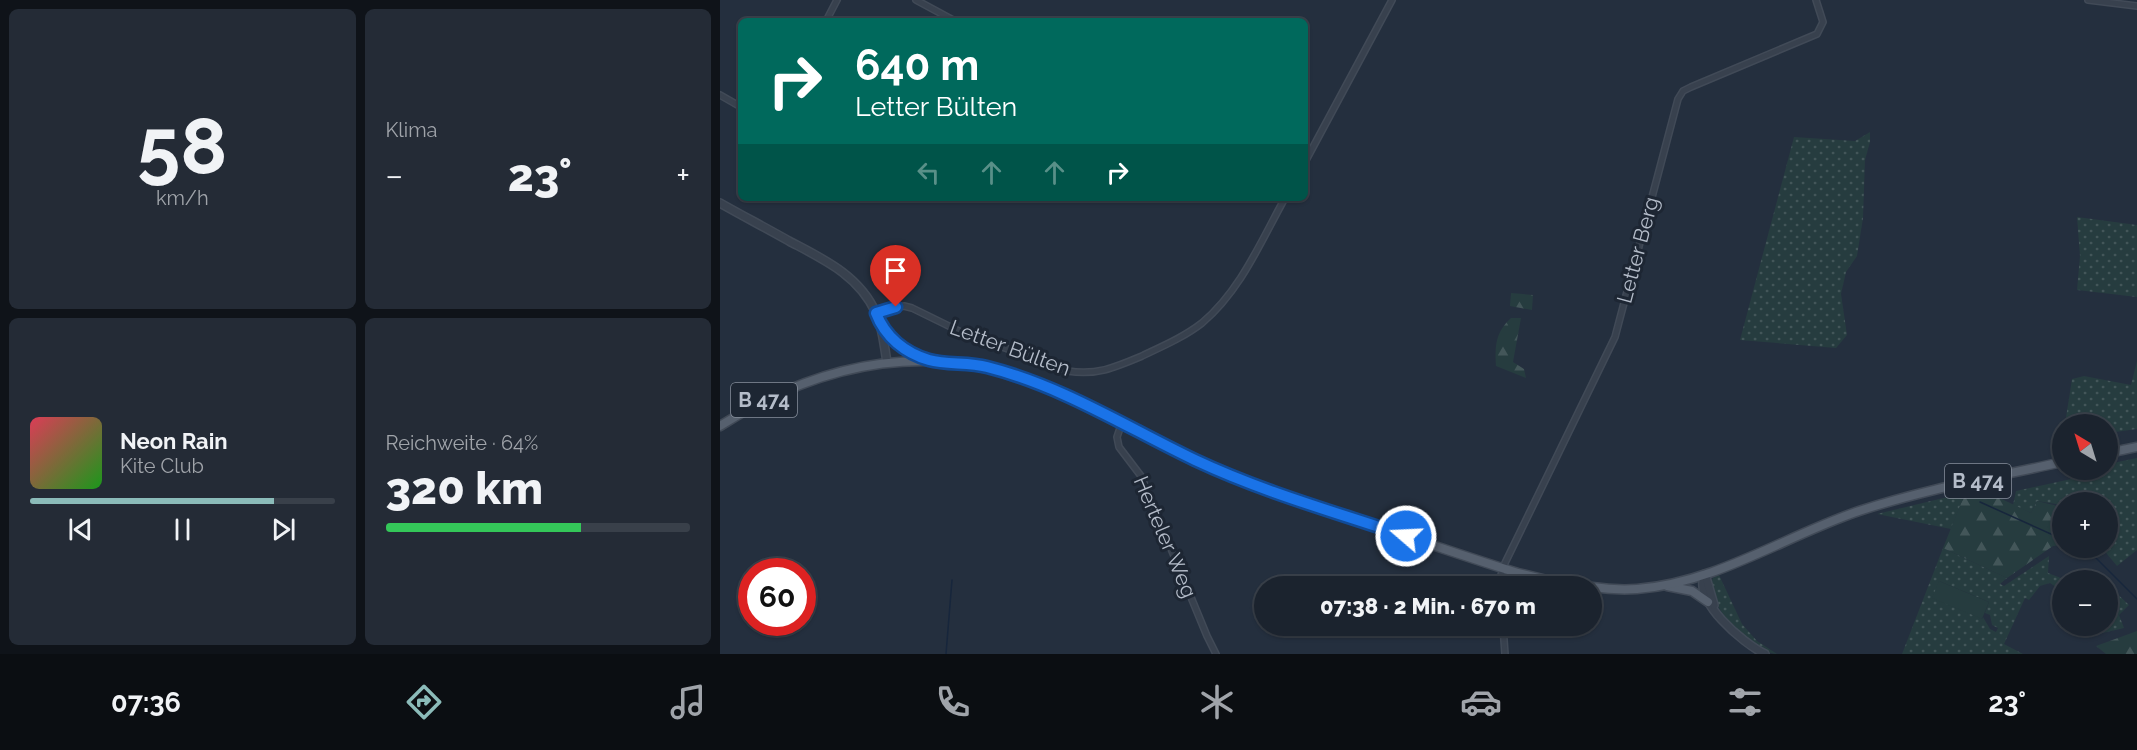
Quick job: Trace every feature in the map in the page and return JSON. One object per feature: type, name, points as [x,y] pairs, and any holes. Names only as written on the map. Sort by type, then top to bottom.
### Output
[{"type":"main road","points":[[880,323],[899,345],[930,360]]},
{"type":"main road","name":"B 474","points":[[720,426],[780,392],[844,370],[887,362],[930,360],[979,365],[1051,388],[1195,459],[1256,485],[1527,576]]},
{"type":"main road","points":[[2118,451],[2137,447]]},
{"type":"main road","name":"B 474","points":[[1602,587],[1636,589],[1705,574],[1825,523],[1870,507],[2052,464]]},
{"type":"main road","points":[[1661,585],[1692,591],[1708,602]]},
{"type":"street","points":[[828,18],[837,0]]},
{"type":"street","points":[[916,0],[949,18]]},
{"type":"street","points":[[1308,156],[1392,0]]},
{"type":"street","name":"Letter Berg","points":[[1502,576],[1503,568],[1531,506],[1615,337],[1678,99],[1691,87],[1817,33],[1823,22],[1816,0]]},
{"type":"street","points":[[2088,0],[2137,6]]},
{"type":"street","points":[[720,95],[738,104]]},
{"type":"street","name":"Letter Bülten","points":[[876,313],[904,306],[961,332],[1068,371],[1096,373],[1109,370],[1186,334],[1218,308],[1234,289],[1283,201]]},
{"type":"street","points":[[720,203],[839,268],[860,288],[876,313],[887,362]]},
{"type":"street","name":"Herteler Weg","points":[[1122,422],[1117,437],[1119,447],[1141,476],[1216,654]]},
{"type":"street","points":[[1705,574],[1701,586],[1708,602],[1736,634],[1765,654]]},
{"type":"street","points":[[1705,574],[1716,610]]},
{"type":"street","points":[[1504,636],[1505,654]]},
{"type":"green space","points":[[1870,132],[1865,160],[1863,218],[1857,256],[1846,272],[1841,294],[1847,335],[1836,348],[1740,340],[1794,137],[1855,141]]},
{"type":"green space","points":[[2077,217],[2137,225],[2137,297],[2077,290],[2080,256]]},
{"type":"green space","points":[[1511,293],[1533,295],[1532,310],[1510,306]]},
{"type":"green space","points":[[1511,318],[1521,318],[1513,362],[1524,369],[1526,378],[1496,366],[1497,340]]},
{"type":"green space","points":[[2137,361],[2137,429],[2118,432],[2118,414],[2067,414],[2072,379],[2084,376],[2131,385]]},
{"type":"green space","points":[[2137,458],[2137,550],[2117,566],[2110,558],[2118,558],[2118,492],[2052,492],[2052,503],[2037,501],[2031,513],[2013,505],[2016,491],[2067,480],[2118,480],[2118,462]]},
{"type":"green space","points":[[1985,491],[2031,513],[2037,501],[2052,505],[2052,547],[2007,578],[1943,548],[1964,496]]},
{"type":"green space","points":[[1960,494],[1964,496],[1951,529],[1877,514]]},
{"type":"green space","points":[[1943,548],[2007,578],[2000,584],[2004,586],[2049,556],[2048,573],[2052,575],[2052,584],[2040,586],[2029,600],[2025,598],[2004,644],[2023,654],[1902,654]],"holes":[[[1939,581],[1989,602],[1985,613],[1990,615],[1992,625],[1998,628],[1996,632],[1990,629],[1983,617],[1982,619]]]},
{"type":"green space","points":[[1719,575],[1742,624],[1757,641],[1777,654],[1767,651],[1743,636],[1722,612],[1711,588],[1713,578]]},
{"type":"green space","points":[[1939,581],[1989,602],[1982,619],[1932,598]]},
{"type":"green space","points":[[2118,595],[2129,605],[2119,615],[2124,628],[2118,629]]},
{"type":"green space","points":[[2137,631],[2137,654],[2106,654],[2096,646]]},
{"type":"waterway","points":[[1980,502],[2052,534]]},
{"type":"waterway","points":[[2096,558],[2137,599]]},
{"type":"waterway","points":[[946,654],[952,580]]},
{"type":"route","points":[[896,307],[876,313],[880,323],[891,338],[916,355],[930,360],[979,365],[1029,379],[1100,410],[1234,477],[1406,536]]}]
